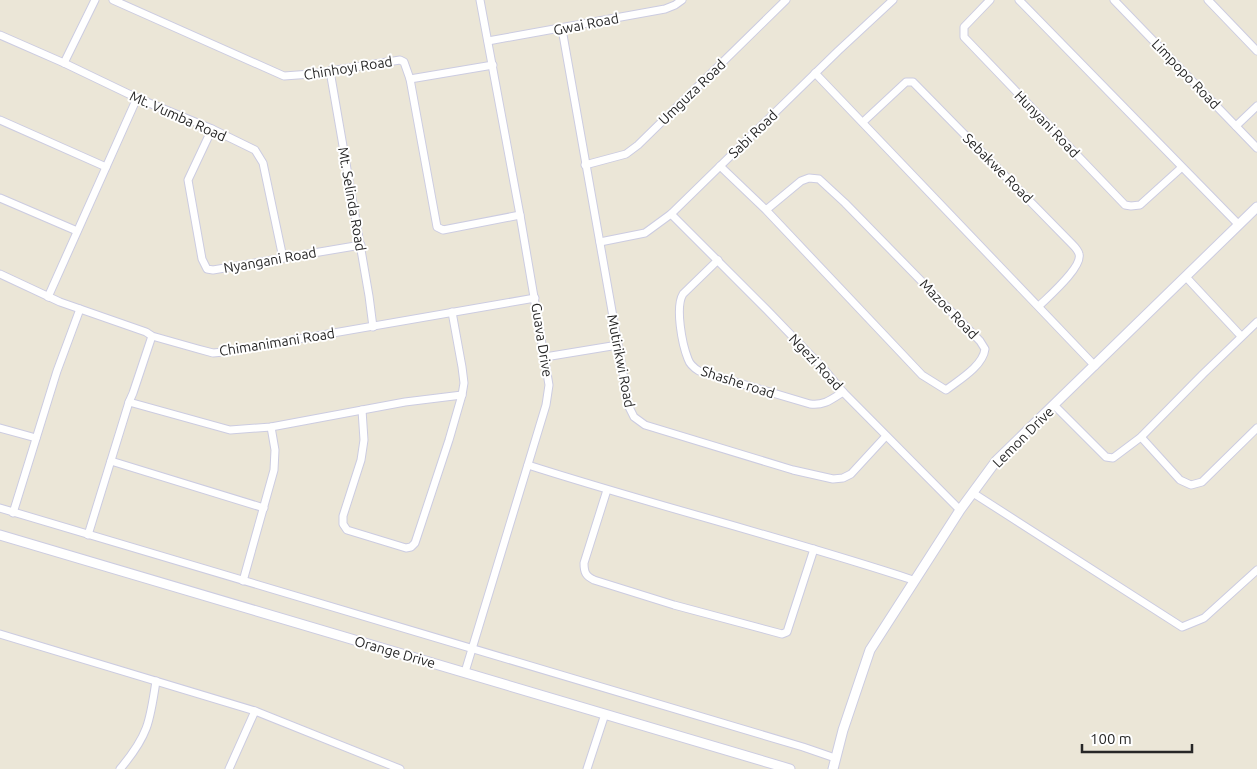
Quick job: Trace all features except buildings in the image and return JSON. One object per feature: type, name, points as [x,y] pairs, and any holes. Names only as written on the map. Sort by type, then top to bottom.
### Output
[{"type":"street","points":[[64,63],[95,0]]},
{"type":"street","name":"Chinhoyi Road","points":[[113,0],[284,76],[296,76],[400,60],[404,62],[410,79],[437,227],[443,230],[520,216]]},
{"type":"street","name":"Guava Drive","points":[[465,672],[549,394],[535,298],[480,0]]},
{"type":"street","name":"Gwai Road","points":[[488,41],[665,9],[682,0]]},
{"type":"street","name":"Umguza Road","points":[[585,165],[626,154],[638,145],[786,0]]},
{"type":"street","name":"Sabi Road","points":[[600,242],[645,233],[671,214],[815,73],[893,0]]},
{"type":"street","name":"Hunyani Road","points":[[990,0],[964,27],[964,37],[1125,204],[1140,205],[1182,168]]},
{"type":"street","points":[[1019,0],[1239,225]]},
{"type":"street","name":"Limpopo Road","points":[[1114,0],[1257,148]]},
{"type":"street","points":[[1208,0],[1257,51]]},
{"type":"street","name":"Mutirikwi Road","points":[[562,28],[630,411],[634,417],[645,426],[793,470],[833,479],[843,478],[851,474],[886,436]]},
{"type":"street","name":"Mt. Vumba Road","points":[[0,35],[255,150],[263,163],[283,258]]},
{"type":"street","points":[[410,79],[493,65]]},
{"type":"street","name":"Mt. Selinda Road","points":[[330,71],[372,327]]},
{"type":"street","points":[[815,73],[1095,366]]},
{"type":"street","name":"Sebakwe Road","points":[[863,122],[906,82],[913,82],[1072,244],[1079,252],[1079,262],[1073,271],[1039,306]]},
{"type":"street","points":[[48,297],[137,98]]},
{"type":"street","points":[[1236,126],[1257,106]]},
{"type":"street","points":[[0,120],[106,167]]},
{"type":"street","name":"Nyangani Road","points":[[212,129],[188,180],[205,268],[212,270],[360,245]]},
{"type":"street","name":"Mazoe Road","points":[[720,166],[766,210],[922,375],[946,390],[983,357],[985,349],[980,341],[845,203],[819,179],[809,178],[801,181],[766,210]]},
{"type":"street","points":[[0,198],[77,231]]},
{"type":"street","name":"Lemon Drive","points":[[833,769],[870,650],[913,580],[973,492],[996,462],[1257,207]]},
{"type":"street","name":"Ngezi Road","points":[[671,214],[822,367],[842,392],[960,510]]},
{"type":"street","name":"Shashe road","points":[[718,260],[680,299],[681,330],[688,360],[691,365],[698,371],[810,404],[818,405],[825,403],[842,392]]},
{"type":"street","name":"Chimanimani Road","points":[[0,274],[48,297],[152,336],[213,353],[535,298]]},
{"type":"street","points":[[1186,277],[1241,336]]},
{"type":"street","points":[[13,513],[57,371],[80,309]]},
{"type":"street","points":[[362,410],[364,440],[361,460],[343,516],[343,524],[347,530],[406,548],[412,547],[415,543],[449,440],[462,395],[464,383],[452,312]]},
{"type":"street","points":[[1054,405],[1106,457],[1109,459],[1117,456],[1141,437],[1257,322]]},
{"type":"street","points":[[88,535],[129,402],[134,393],[152,336]]},
{"type":"street","points":[[545,357],[618,345]]},
{"type":"street","points":[[129,402],[230,430],[271,426],[405,402],[462,395]]},
{"type":"street","points":[[242,581],[274,470],[275,450],[271,426]]},
{"type":"street","points":[[0,428],[36,438]]},
{"type":"street","points":[[1141,437],[1180,480],[1191,486],[1202,482],[1257,428]]},
{"type":"street","points":[[111,461],[264,508]]},
{"type":"street","points":[[528,465],[913,580]]},
{"type":"street","points":[[607,490],[584,563],[585,574],[594,580],[674,605],[782,634],[786,632],[814,549]]},
{"type":"street","points":[[973,492],[1182,627],[1204,618],[1257,570]]},
{"type":"street","points":[[0,508],[835,758]]},
{"type":"street","name":"Orange Drive","points":[[0,535],[790,769]]},
{"type":"street","points":[[0,634],[255,710],[400,769]]},
{"type":"street","points":[[120,769],[145,735],[151,718],[156,680]]},
{"type":"street","points":[[229,769],[255,710]]},
{"type":"street","points":[[587,769],[605,714]]}]
